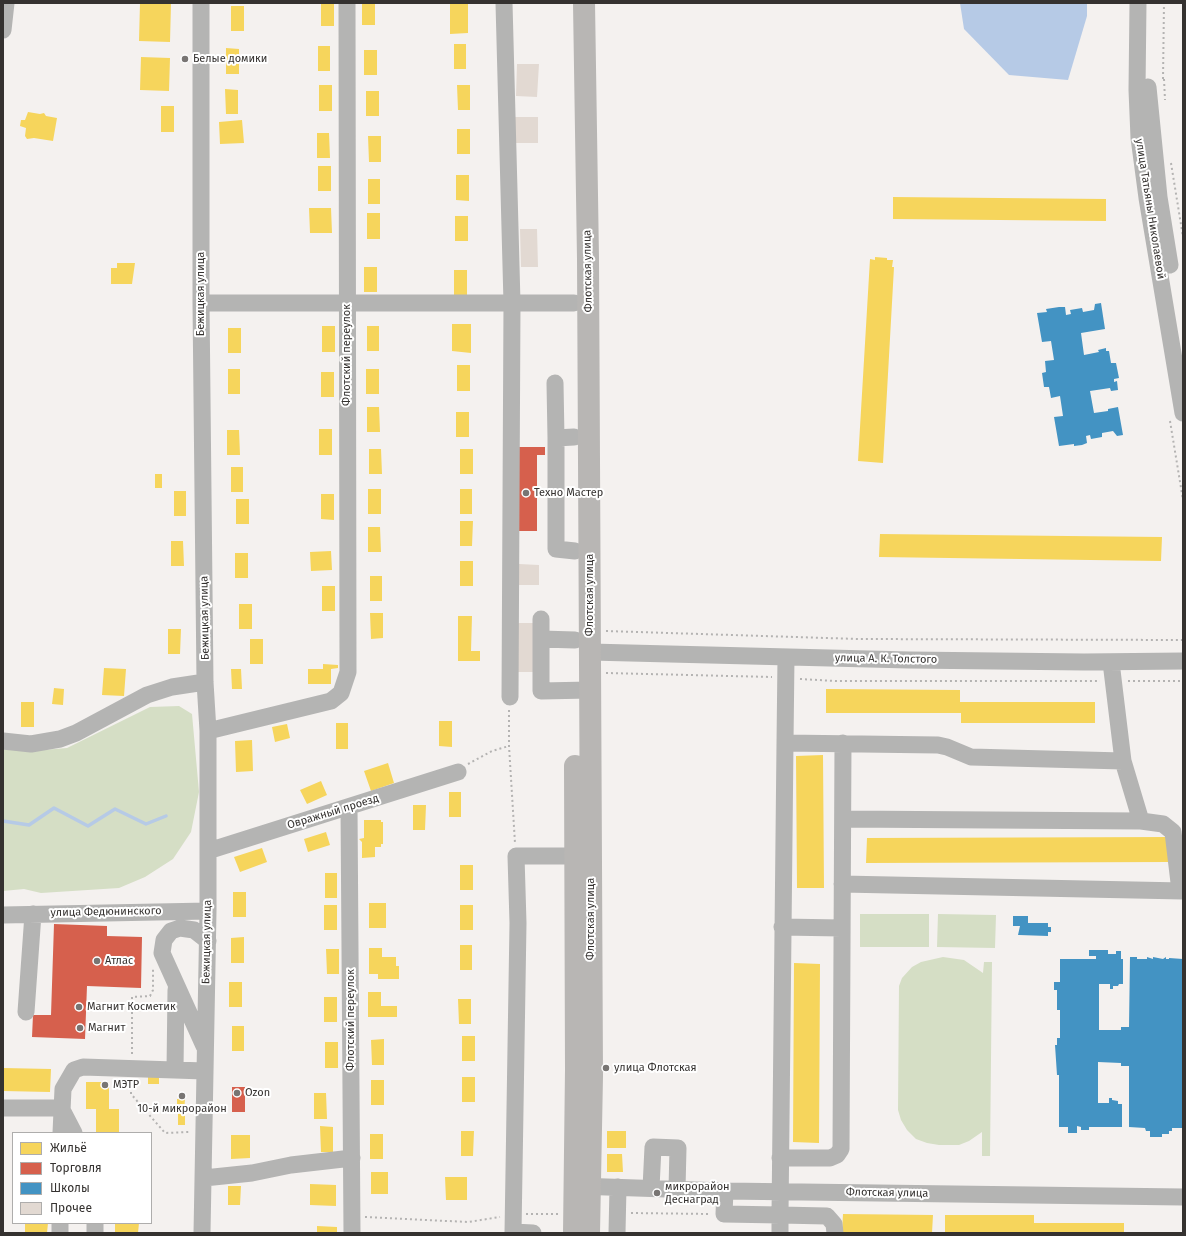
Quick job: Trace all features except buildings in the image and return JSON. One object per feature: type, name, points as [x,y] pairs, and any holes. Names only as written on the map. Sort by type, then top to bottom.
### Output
[{"type":"main road","name":"Флотская улица","points":[[571,3],[574,303],[565,438],[583,646]]},
{"type":"main road","name":"Флотская улица","points":[[574,1233],[583,1186],[583,646],[588,259],[584,3]]},
{"type":"main road","name":"Флотская улица","points":[[583,690],[575,856],[576,1070],[583,1186],[589,1233]]},
{"type":"street","points":[[3,30],[6,3]]},
{"type":"street","name":"Бежицкая улица","points":[[201,3],[201,303],[205,682],[208,731],[208,940],[202,1233]]},
{"type":"street","name":"Флотский переулок","points":[[208,731],[331,701],[341,693],[348,672],[346,303],[347,3]]},
{"type":"street","points":[[504,3],[512,304],[510,697]]},
{"type":"street","name":"улица Татьяны Николаевой","points":[[1138,3],[1137,90],[1139,138],[1183,413]]},
{"type":"street","name":"улица Татьяны Николаевой","points":[[1149,3],[1148,89],[1152,138],[1159,197],[1183,342]]},
{"type":"street","points":[[201,303],[574,303]]},
{"type":"street","points":[[555,384],[565,438]]},
{"type":"street","points":[[541,619],[541,691],[583,690]]},
{"type":"street","name":"улица А. К. Толстого","points":[[541,639],[583,646],[786,657],[1112,662],[1183,661]]},
{"type":"street","points":[[780,1233],[786,657]]},
{"type":"street","points":[[1112,662],[1123,760],[1141,821]]},
{"type":"street","points":[[3,741],[31,744],[60,739],[76,733],[147,695],[172,687],[205,682]]},
{"type":"street","points":[[785,742],[938,745],[947,747],[971,758],[1123,760]]},
{"type":"street","points":[[780,1158],[830,1158],[837,1155],[841,1149],[843,744]]},
{"type":"street","name":"Овражный проезд","points":[[208,851],[458,772]]},
{"type":"street","name":"Флотский переулок","points":[[350,807],[352,1225]]},
{"type":"street","points":[[842,884],[1182,891],[1181,866],[1173,832],[1163,824],[1141,821],[843,819]]},
{"type":"street","points":[[533,1233],[513,1233],[518,923],[516,856],[575,856]]},
{"type":"street","points":[[164,911],[171,931]]},
{"type":"street","name":"улица Федюнинского","points":[[3,915],[208,911]]},
{"type":"street","points":[[26,1012],[33,914]]},
{"type":"street","points":[[782,927],[841,928]]},
{"type":"street","points":[[205,1050],[162,953],[164,940],[171,931],[180,928],[194,930],[208,940]]},
{"type":"street","points":[[175,1070],[176,985]]},
{"type":"street","points":[[61,1132],[63,1089],[74,1070],[83,1067],[205,1071]]},
{"type":"street","points":[[3,1108],[61,1108]]},
{"type":"street","points":[[61,1108],[73,1132]]},
{"type":"street","points":[[644,1188],[653,1147],[659,1147],[678,1148],[677,1189]]},
{"type":"street","points":[[204,1178],[252,1173],[291,1165],[352,1158]]},
{"type":"street","name":"Флотская улица","points":[[583,1186],[724,1190],[1183,1197]]},
{"type":"street","points":[[617,1233],[618,1187]]},
{"type":"street","points":[[724,1190],[724,1214],[827,1216],[834,1224],[835,1233]]},
{"type":"path","points":[[1171,161],[1183,237]]},
{"type":"path","points":[[605,631],[858,639],[1183,640]]},
{"type":"path","points":[[605,672],[836,681],[1183,681]]},
{"type":"path","points":[[510,697],[509,746],[516,856]]},
{"type":"path","points":[[458,772],[474,760],[509,746]]},
{"type":"path","points":[[153,966],[153,990],[150,996],[132,997],[131,1094],[165,1133],[189,1132]]},
{"type":"path","points":[[644,1188],[636,1203],[628,1213],[724,1214]]},
{"type":"path","points":[[352,1225],[468,1222],[513,1214]]},
{"type":"green space","points":[[179,706],[192,714],[199,792],[191,832],[173,859],[145,877],[119,888],[41,893],[24,889],[3,891],[3,748],[43,750],[67,748],[150,707]]},
{"type":"green space","points":[[860,914],[929,914],[929,947],[860,947]]},
{"type":"green space","points":[[938,914],[996,915],[995,948],[937,947]]},
{"type":"green space","points":[[943,957],[964,960],[983,973],[984,962],[992,962],[990,1156],[982,1156],[982,1132],[969,1141],[959,1145],[939,1145],[916,1139],[907,1130],[901,1120],[898,1110],[899,986],[902,978],[912,967],[921,962]]},
{"type":"water","points":[[960,3],[1087,3],[1087,16],[1068,80],[1009,75],[964,29]]},
{"type":"waterway","points":[[3,821],[29,825],[54,808],[88,826],[115,809],[146,824],[166,816]]},
{"type":"place","name":"Белые домики","points":[[185,59]]},
{"type":"place","name":"Техно Мастер","points":[[526,493]]},
{"type":"place","name":"Атлас","points":[[97,961]]},
{"type":"place","name":"Магнит Косметик","points":[[79,1007]]},
{"type":"place","name":"Магнит","points":[[80,1028]]},
{"type":"place","name":"улица Флотская","points":[[606,1068]]},
{"type":"place","name":"МЭТР","points":[[105,1085]]},
{"type":"place","name":"Ozon","points":[[237,1093]]},
{"type":"place","name":"10-й микрорайон","points":[[182,1096]]},
{"type":"place","name":"микрорайон Деснаград","points":[[657,1193]]}]
